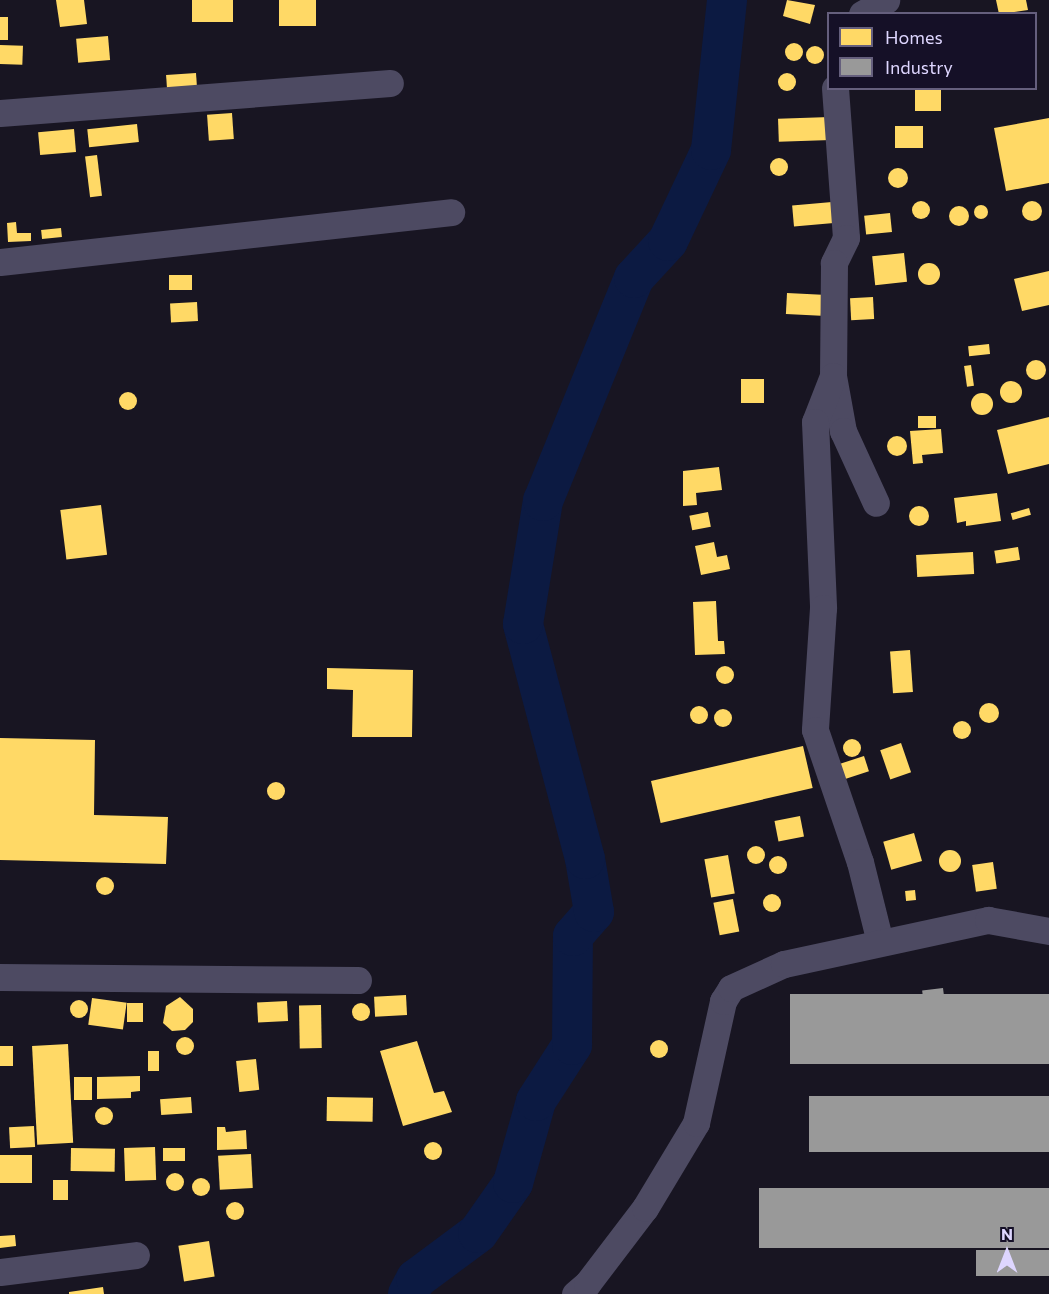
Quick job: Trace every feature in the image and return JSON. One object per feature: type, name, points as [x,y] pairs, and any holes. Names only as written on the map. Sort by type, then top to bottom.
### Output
[{"type":"street","points":[[865,12],[886,0]]},
{"type":"street","points":[[0,113],[390,83]]},
{"type":"street","points":[[835,90],[846,238],[834,263],[833,376],[843,431],[876,503]]},
{"type":"street","points":[[0,261],[451,212]]},
{"type":"street","points":[[833,376],[816,422],[823,608],[815,730],[860,862],[880,942]]},
{"type":"street","points":[[575,1294],[587,1284],[645,1208],[696,1123],[723,1001],[731,988],[784,964],[987,920],[1049,931]]},
{"type":"street","points":[[0,977],[358,980]]},
{"type":"street","points":[[0,1272],[136,1255]]},
{"type":"building: Homes","points":[[56,0],[84,0],[87,24],[60,27]]},
{"type":"building: Homes","points":[[192,0],[233,0],[233,22],[192,22]]},
{"type":"building: Homes","points":[[279,0],[316,0],[316,26],[279,26]]},
{"type":"building: Homes","points":[[787,0],[815,5],[810,24],[783,16]]},
{"type":"building: Homes","points":[[996,0],[1026,0],[1028,10],[999,12]]},
{"type":"building: Homes","points":[[0,17],[8,17],[8,40],[0,40]]},
{"type":"building: Homes","points":[[108,36],[110,60],[78,63],[76,39]]},
{"type":"building: Homes","points":[[794,43],[800,46],[803,52],[800,58],[794,61],[788,58],[785,52],[788,46]]},
{"type":"building: Homes","points":[[0,45],[23,46],[22,65],[0,64]]},
{"type":"building: Homes","points":[[815,46],[821,49],[824,55],[821,61],[815,64],[809,61],[806,55],[809,49]]},
{"type":"building: Homes","points":[[196,73],[197,86],[167,88],[166,75]]},
{"type":"building: Homes","points":[[787,73],[793,76],[796,82],[793,88],[787,91],[781,88],[778,82],[781,76]]},
{"type":"building: Homes","points":[[915,90],[941,90],[941,111],[915,111]]},
{"type":"building: Homes","points":[[232,113],[234,139],[209,141],[207,115]]},
{"type":"building: Homes","points":[[830,117],[831,140],[779,142],[778,119]]},
{"type":"building: Homes","points":[[1049,118],[1049,183],[1006,191],[994,128]]},
{"type":"building: Homes","points":[[137,124],[139,142],[89,147],[87,129]]},
{"type":"building: Homes","points":[[895,126],[923,126],[923,148],[895,148]]},
{"type":"building: Homes","points":[[74,129],[76,152],[40,155],[38,132]]},
{"type":"building: Homes","points":[[97,155],[102,196],[90,197],[85,156]]},
{"type":"building: Homes","points":[[779,158],[785,161],[788,167],[785,173],[779,176],[773,173],[770,167],[773,161]]},
{"type":"building: Homes","points":[[898,168],[905,171],[908,178],[905,185],[898,188],[891,185],[888,178],[891,171]]},
{"type":"building: Homes","points":[[921,201],[927,204],[930,210],[927,216],[921,219],[915,216],[912,210],[915,204]]},
{"type":"building: Homes","points":[[1028,201],[1036,201],[1042,207],[1042,215],[1036,221],[1028,221],[1022,215],[1022,207]]},
{"type":"building: Homes","points":[[832,202],[834,223],[794,226],[792,205]]},
{"type":"building: Homes","points":[[978,205],[984,205],[988,212],[984,219],[978,219],[974,215],[974,209]]},
{"type":"building: Homes","points":[[955,206],[963,206],[969,212],[969,220],[963,226],[955,226],[949,220],[949,212]]},
{"type":"building: Homes","points":[[890,213],[892,232],[866,235],[864,216]]},
{"type":"building: Homes","points":[[16,222],[17,233],[31,233],[31,241],[8,242],[7,223]]},
{"type":"building: Homes","points":[[61,228],[62,237],[42,239],[41,230]]},
{"type":"building: Homes","points":[[904,253],[907,282],[875,285],[872,256]]},
{"type":"building: Homes","points":[[929,263],[937,266],[940,274],[937,282],[929,285],[921,282],[918,274],[921,266]]},
{"type":"building: Homes","points":[[1049,271],[1049,305],[1022,311],[1014,279]]},
{"type":"building: Homes","points":[[169,275],[192,275],[192,290],[169,290]]},
{"type":"building: Homes","points":[[787,293],[822,295],[821,316],[786,314]]},
{"type":"building: Homes","points":[[873,297],[874,319],[851,320],[850,298]]},
{"type":"building: Homes","points":[[197,302],[198,321],[171,322],[170,303]]},
{"type":"building: Homes","points":[[989,344],[990,354],[969,356],[968,346]]},
{"type":"building: Homes","points":[[1036,360],[1043,363],[1046,370],[1043,377],[1036,380],[1029,377],[1026,370],[1029,363]]},
{"type":"building: Homes","points":[[971,365],[974,386],[967,387],[964,366]]},
{"type":"building: Homes","points":[[741,379],[764,379],[764,403],[741,403]]},
{"type":"building: Homes","points":[[1011,381],[1019,384],[1022,392],[1019,400],[1011,403],[1003,400],[1000,392],[1003,384]]},
{"type":"building: Homes","points":[[128,392],[134,395],[137,401],[134,407],[128,410],[122,407],[119,401],[122,395]]},
{"type":"building: Homes","points":[[982,393],[990,396],[993,404],[990,412],[982,415],[974,412],[971,404],[974,396]]},
{"type":"building: Homes","points":[[918,416],[936,416],[936,428],[918,428]]},
{"type":"building: Homes","points":[[1049,417],[1049,464],[1008,474],[997,430]]},
{"type":"building: Homes","points":[[941,429],[943,453],[922,455],[923,463],[913,464],[910,431]]},
{"type":"building: Homes","points":[[897,436],[904,439],[907,446],[904,453],[897,456],[890,453],[887,446],[890,439]]},
{"type":"building: Homes","points":[[719,467],[722,490],[696,493],[697,505],[683,506],[683,471]]},
{"type":"building: Homes","points":[[997,493],[1001,521],[966,526],[966,521],[957,523],[954,498]]},
{"type":"building: Homes","points":[[101,505],[107,555],[66,560],[60,510]]},
{"type":"building: Homes","points":[[919,506],[926,509],[929,516],[926,523],[919,526],[912,523],[909,516],[912,509]]},
{"type":"building: Homes","points":[[1029,508],[1031,515],[1013,520],[1011,513]]},
{"type":"building: Homes","points":[[708,512],[711,527],[692,530],[689,516]]},
{"type":"building: Homes","points":[[714,542],[717,557],[727,555],[730,569],[701,575],[695,546]]},
{"type":"building: Homes","points":[[1018,547],[1020,560],[996,564],[994,551]]},
{"type":"building: Homes","points":[[973,552],[974,574],[917,577],[916,555]]},
{"type":"building: Homes","points":[[716,601],[718,641],[724,641],[725,654],[695,655],[693,602]]},
{"type":"building: Homes","points":[[910,650],[913,692],[893,693],[890,651]]},
{"type":"building: Homes","points":[[725,666],[731,669],[734,675],[731,681],[725,684],[719,681],[716,675],[719,669]]},
{"type":"building: Homes","points":[[327,668],[413,670],[412,737],[352,737],[353,690],[327,689]]},
{"type":"building: Homes","points":[[989,703],[996,706],[999,713],[996,720],[989,723],[982,720],[979,713],[982,706]]},
{"type":"building: Homes","points":[[699,706],[705,709],[708,715],[705,721],[699,724],[693,721],[690,715],[693,709]]},
{"type":"building: Homes","points":[[723,709],[729,712],[732,718],[729,724],[723,727],[717,724],[714,718],[717,712]]},
{"type":"building: Homes","points":[[962,721],[968,724],[971,730],[968,736],[962,739],[956,736],[953,730],[956,724]]},
{"type":"building: Homes","points":[[0,738],[95,740],[94,815],[168,817],[166,864],[0,860]]},
{"type":"building: Homes","points":[[852,739],[858,742],[861,748],[858,754],[852,757],[846,754],[843,748],[846,742]]},
{"type":"building: Homes","points":[[901,743],[911,772],[890,779],[880,750]]},
{"type":"building: Homes","points":[[803,746],[813,788],[661,823],[651,781]]},
{"type":"building: Homes","points":[[864,756],[869,771],[845,779],[840,764]]},
{"type":"building: Homes","points":[[276,782],[282,785],[285,791],[282,797],[276,800],[270,797],[267,791],[270,785]]},
{"type":"building: Homes","points":[[800,816],[804,837],[778,842],[774,821]]},
{"type":"building: Homes","points":[[914,833],[922,861],[891,870],[883,842]]},
{"type":"building: Homes","points":[[756,846],[762,849],[765,855],[762,861],[756,864],[750,861],[747,855],[750,849]]},
{"type":"building: Homes","points":[[950,850],[958,853],[961,861],[958,869],[950,872],[942,869],[939,861],[942,853]]},
{"type":"building: Homes","points":[[728,855],[735,893],[711,898],[704,859]]},
{"type":"building: Homes","points":[[778,856],[784,859],[787,865],[784,871],[778,874],[772,871],[769,865],[772,859]]},
{"type":"building: Homes","points":[[993,862],[997,889],[976,892],[972,865]]},
{"type":"building: Homes","points":[[105,877],[111,880],[114,886],[111,892],[105,895],[99,892],[96,886],[99,880]]},
{"type":"building: Homes","points":[[915,890],[916,900],[906,901],[905,891]]},
{"type":"building: Homes","points":[[772,894],[778,897],[781,903],[778,909],[772,912],[766,909],[763,903],[766,897]]},
{"type":"building: Homes","points":[[733,899],[739,931],[720,935],[713,903]]},
{"type":"building: Homes","points":[[406,995],[407,1015],[375,1017],[374,997]]},
{"type":"building: Homes","points":[[180,997],[193,1009],[193,1022],[185,1030],[172,1031],[163,1023],[166,1006]]},
{"type":"building: Homes","points":[[92,998],[127,1003],[123,1030],[88,1025]]},
{"type":"building: Homes","points":[[79,1000],[85,1003],[88,1009],[85,1015],[79,1018],[73,1015],[70,1009],[73,1003]]},
{"type":"building: Homes","points":[[287,1001],[288,1021],[258,1023],[257,1003]]},
{"type":"building: Homes","points":[[127,1003],[143,1003],[143,1022],[127,1022]]},
{"type":"building: Homes","points":[[361,1003],[367,1006],[370,1012],[367,1018],[361,1021],[355,1018],[352,1012],[355,1006]]},
{"type":"building: Homes","points":[[299,1005],[321,1005],[322,1048],[300,1048]]},
{"type":"building: Homes","points":[[185,1037],[191,1040],[194,1046],[191,1052],[185,1055],[179,1052],[176,1046],[179,1040]]},
{"type":"building: Homes","points":[[659,1040],[665,1043],[668,1049],[665,1055],[659,1058],[653,1055],[650,1049],[653,1043]]},
{"type":"building: Homes","points":[[417,1041],[434,1093],[444,1091],[452,1112],[403,1126],[380,1051]]},
{"type":"building: Homes","points":[[68,1044],[73,1143],[37,1145],[32,1046]]},
{"type":"building: Homes","points":[[0,1046],[13,1046],[13,1066],[0,1066]]},
{"type":"building: Homes","points":[[148,1051],[159,1051],[159,1071],[148,1071]]},
{"type":"building: Homes","points":[[256,1059],[259,1090],[239,1092],[236,1061]]},
{"type":"building: Homes","points":[[140,1076],[140,1091],[131,1092],[131,1098],[97,1099],[97,1077]]},
{"type":"building: Homes","points":[[74,1077],[92,1077],[92,1100],[74,1100]]},
{"type":"building: Homes","points":[[191,1097],[192,1113],[161,1115],[160,1099]]},
{"type":"building: Homes","points":[[327,1097],[373,1098],[373,1122],[327,1121]]},
{"type":"building: Homes","points":[[104,1107],[110,1110],[113,1116],[110,1122],[104,1125],[98,1122],[95,1116],[98,1110]]},
{"type":"building: Homes","points":[[34,1126],[35,1147],[10,1148],[9,1127]]},
{"type":"building: Homes","points":[[217,1127],[225,1127],[226,1132],[246,1130],[247,1149],[217,1150]]},
{"type":"building: Homes","points":[[433,1142],[439,1145],[442,1151],[439,1157],[433,1160],[427,1157],[424,1151],[427,1145]]},
{"type":"building: Homes","points":[[155,1147],[156,1180],[125,1181],[124,1148]]},
{"type":"building: Homes","points":[[71,1148],[115,1149],[115,1172],[71,1171]]},
{"type":"building: Homes","points":[[163,1148],[185,1148],[185,1161],[163,1161]]},
{"type":"building: Homes","points":[[251,1154],[253,1188],[220,1190],[218,1156]]},
{"type":"building: Homes","points":[[0,1155],[32,1155],[32,1183],[0,1183]]},
{"type":"building: Homes","points":[[175,1173],[181,1176],[184,1182],[181,1188],[175,1191],[169,1188],[166,1182],[169,1176]]},
{"type":"building: Homes","points":[[201,1178],[207,1181],[210,1187],[207,1193],[201,1196],[195,1193],[192,1187],[195,1181]]},
{"type":"building: Homes","points":[[53,1180],[68,1180],[68,1200],[53,1200]]},
{"type":"building: Homes","points":[[235,1202],[241,1205],[244,1211],[241,1217],[235,1220],[229,1217],[226,1211],[229,1205]]},
{"type":"building: Homes","points":[[15,1235],[16,1246],[0,1248],[0,1236]]},
{"type":"building: Homes","points":[[209,1241],[215,1277],[184,1281],[178,1246]]},
{"type":"building: Homes","points":[[103,1287],[104,1294],[69,1294],[69,1292]]},
{"type":"building: Industry","points":[[943,988],[945,1004],[924,1006],[922,991]]},
{"type":"building: Industry","points":[[790,994],[1049,994],[1049,1064],[790,1064]]},
{"type":"building: Industry","points":[[809,1096],[1049,1096],[1049,1152],[809,1152]]},
{"type":"building: Industry","points":[[759,1188],[1049,1188],[1049,1248],[759,1248]]},
{"type":"building: Industry","points":[[976,1250],[1049,1250],[1049,1276],[976,1276]]},
{"type":"waterway","points":[[408,1294],[416,1279],[478,1233],[513,1183],[536,1101],[572,1045],[573,936],[594,912],[585,859],[523,624],[543,501],[634,278],[668,241],[711,150],[727,0]]}]
